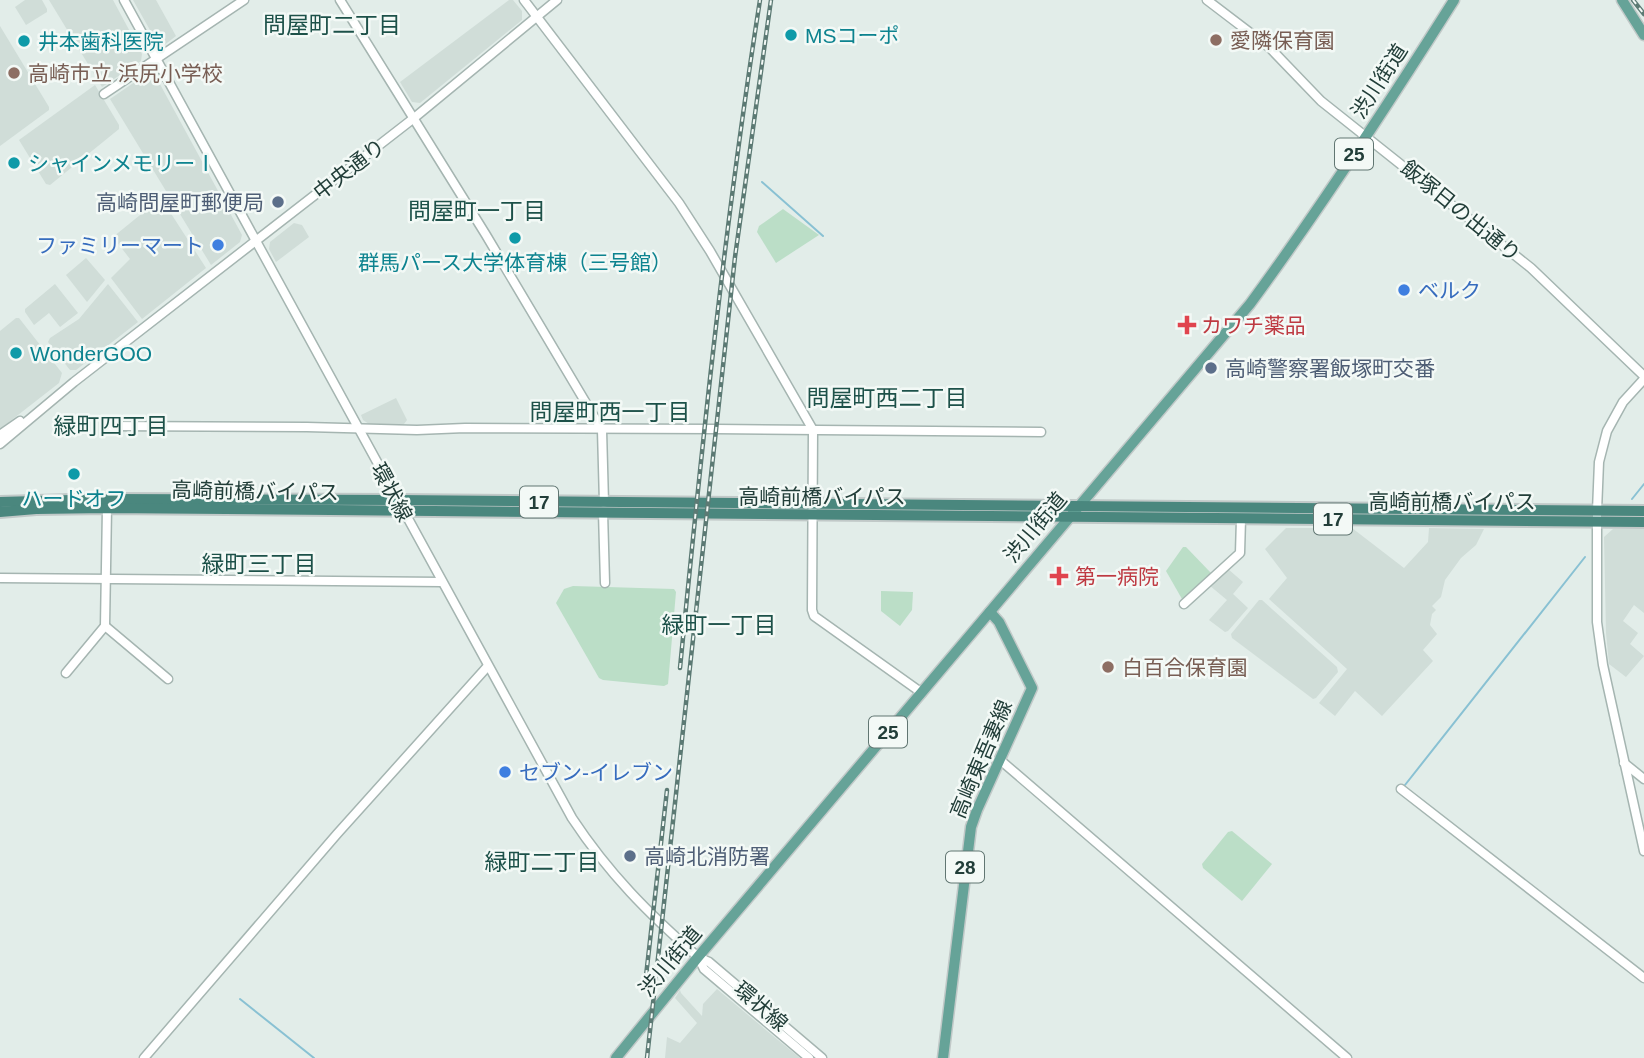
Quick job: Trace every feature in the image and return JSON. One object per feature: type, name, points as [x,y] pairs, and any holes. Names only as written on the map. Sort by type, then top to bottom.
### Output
[{"type":"highway","name":"高崎前橋バイパス","points":[[0,502],[94,499],[396,500],[720,515],[813,509],[1078,506],[1597,516],[1644,522]]},
{"type":"highway","name":"高崎前橋バイパス","points":[[0,512],[107,508],[402,512],[604,508]]},
{"type":"highway","name":"高崎前橋バイパス","points":[[813,509],[1241,519],[1597,516],[1644,511]]},
{"type":"main road","name":"渋川街道","points":[[616,1058],[1068,516],[1250,304],[1366,136],[1454,0]]},
{"type":"main road","points":[[1622,0],[1644,35]]},
{"type":"main road","name":"高崎東吾妻線","points":[[943,1058],[971,828],[1032,688],[999,622],[989,612]]},
{"type":"street","name":"環状線","points":[[124,0],[487,667],[562,803],[581,832],[634,899],[698,957],[709,962],[821,1058]]},
{"type":"street","points":[[104,94],[244,0]]},
{"type":"street","points":[[340,0],[602,430],[605,583]]},
{"type":"street","points":[[524,0],[679,203],[715,259],[813,430],[814,616],[922,693]]},
{"type":"street","name":"中央通り","points":[[0,444],[38,411],[414,118],[557,0]]},
{"type":"street","name":"飯塚日の出通り","points":[[1208,0],[1270,48],[1321,101],[1531,268],[1644,377]]},
{"type":"street","points":[[1644,377],[1623,402],[1607,431],[1599,462],[1597,516],[1597,622],[1603,666],[1644,852]]},
{"type":"street","name":"中央通り","points":[[0,435],[38,411]]},
{"type":"street","points":[[106,426],[1041,432]]},
{"type":"street","points":[[66,673],[105,626],[107,508]]},
{"type":"street","points":[[1184,604],[1240,553],[1241,519]]},
{"type":"street","points":[[0,578],[442,582]]},
{"type":"street","points":[[105,626],[167,679]]},
{"type":"street","points":[[144,1058],[337,834],[487,667]]},
{"type":"street","points":[[999,759],[1347,1058]]},
{"type":"street","points":[[1624,763],[1644,779]]},
{"type":"street","points":[[1401,789],[1644,978]]},
{"type":"street","name":"環状線","points":[[698,957],[704,969],[809,1058]]},
{"type":"shaded area","points":[[25,0],[42,0],[47,12],[26,25],[15,7]]},
{"type":"shaded area","points":[[49,0],[113,0],[142,54],[141,61],[102,87]]},
{"type":"shaded area","points":[[133,0],[156,0],[176,36],[159,46]]},
{"type":"shaded area","points":[[509,0],[513,0],[522,11],[522,20],[420,103],[412,102],[400,82]]},
{"type":"shaded area","name":"高崎市立 浜尻小学校","points":[[0,26],[49,110],[0,146]]},
{"type":"shaded area","points":[[148,73],[155,75],[242,235],[240,242],[211,265],[110,99]]},
{"type":"shaded area","points":[[95,85],[119,129],[50,185],[46,184],[19,140]]},
{"type":"shaded area","points":[[161,198],[206,268],[142,319],[111,278],[130,259],[113,237]]},
{"type":"shaded area","points":[[294,223],[302,225],[309,237],[276,262],[269,249],[270,242]]},
{"type":"shaded area","points":[[86,258],[105,280],[87,302],[66,275]]},
{"type":"shaded area","points":[[55,284],[78,313],[60,327],[49,313],[34,325],[25,309]]},
{"type":"shaded area","points":[[108,284],[138,322],[76,370],[70,370],[48,342],[79,319]]},
{"type":"shaded area","points":[[19,318],[62,373],[59,383],[0,429],[0,331]]},
{"type":"shaded area","points":[[396,398],[407,420],[404,424],[369,424],[363,420],[361,415]]},
{"type":"shaded area","points":[[1286,528],[1352,528],[1404,568],[1428,542],[1429,528],[1484,529],[1476,545],[1461,558],[1445,580],[1441,597],[1432,606],[1436,610],[1432,614],[1430,625],[1437,634],[1423,650],[1433,661],[1382,716],[1355,691],[1335,716],[1319,703],[1347,669],[1269,599],[1287,578],[1265,549]]},
{"type":"shaded area","points":[[1613,529],[1644,529],[1644,613],[1634,605],[1623,621],[1638,633],[1630,644],[1644,656],[1626,677],[1609,664],[1606,633],[1604,537]]},
{"type":"shaded area","points":[[1228,569],[1243,582],[1233,594],[1248,608],[1225,632],[1209,620],[1227,600],[1209,585]]},
{"type":"shaded area","points":[[1259,600],[1337,667],[1338,672],[1316,698],[1313,699],[1232,638],[1231,634]]},
{"type":"shaded area","points":[[717,989],[800,1058],[665,1058],[667,1037],[680,1043],[697,1023],[675,998],[680,990],[702,1016],[703,1004]]},
{"type":"green space","points":[[783,209],[819,235],[776,263],[757,232],[759,226]]},
{"type":"green space","points":[[1183,547],[1211,573],[1186,599],[1182,599],[1166,571]]},
{"type":"green space","points":[[573,586],[674,589],[676,592],[668,684],[664,686],[599,678],[556,603],[564,589]]},
{"type":"green space","points":[[881,591],[913,592],[912,610],[900,626],[881,611]]},
{"type":"green space","points":[[1232,831],[1272,864],[1242,901],[1203,868],[1202,864],[1228,832]]},
{"type":"waterway","points":[[762,182],[823,236]]},
{"type":"waterway","points":[[1632,499],[1644,484]]},
{"type":"waterway","points":[[1405,785],[1585,557]]},
{"type":"waterway","points":[[240,999],[314,1058]]},
{"type":"railway","points":[[680,668],[725,250],[760,0]]},
{"type":"railway","points":[[647,1058],[735,257],[771,0]]},
{"type":"railway","points":[[1633,0],[1644,14]]},
{"type":"railway","points":[[645,985],[667,790]]},
{"type":"place","name":"MSコーポ","points":[[791,35]]},
{"type":"place","name":"愛隣保育園","points":[[1216,40]]},
{"type":"place","name":"井本歯科医院","points":[[24,41]]},
{"type":"place","name":"高崎市立 浜尻小学校","points":[[14,73]]},
{"type":"place","name":"シャインメモリーⅠ","points":[[14,163]]},
{"type":"place","name":"高崎問屋町郵便局","points":[[278,202]]},
{"type":"place","name":"群馬パース大学体育棟（三号館）","points":[[515,238]]},
{"type":"place","name":"ファミリーマート","points":[[218,245]]},
{"type":"place","name":"ベルク","points":[[1404,290]]},
{"type":"place","name":"カワチ薬品","points":[[1187,325]]},
{"type":"place","name":"WonderGOO","points":[[16,353]]},
{"type":"place","name":"高崎警察署飯塚町交番","points":[[1211,368]]},
{"type":"place","name":"ハードオフ","points":[[74,474]]},
{"type":"place","name":"第一病院","points":[[1059,576]]},
{"type":"place","name":"白百合保育園","points":[[1108,667]]},
{"type":"place","name":"セブン-イレブン","points":[[505,772]]},
{"type":"place","name":"高崎北消防署","points":[[630,856]]},
{"type":"district","name":"問屋町二丁目","points":[[332,25]]},
{"type":"district","name":"問屋町一丁目","points":[[477,211]]},
{"type":"district","name":"問屋町西二丁目","points":[[887,398]]},
{"type":"district","name":"問屋町西一丁目","points":[[610,412]]},
{"type":"district","name":"緑町四丁目","points":[[111,426]]},
{"type":"district","name":"緑町三丁目","points":[[259,564]]},
{"type":"district","name":"緑町一丁目","points":[[719,625]]},
{"type":"district","name":"緑町二丁目","points":[[542,862]]}]
